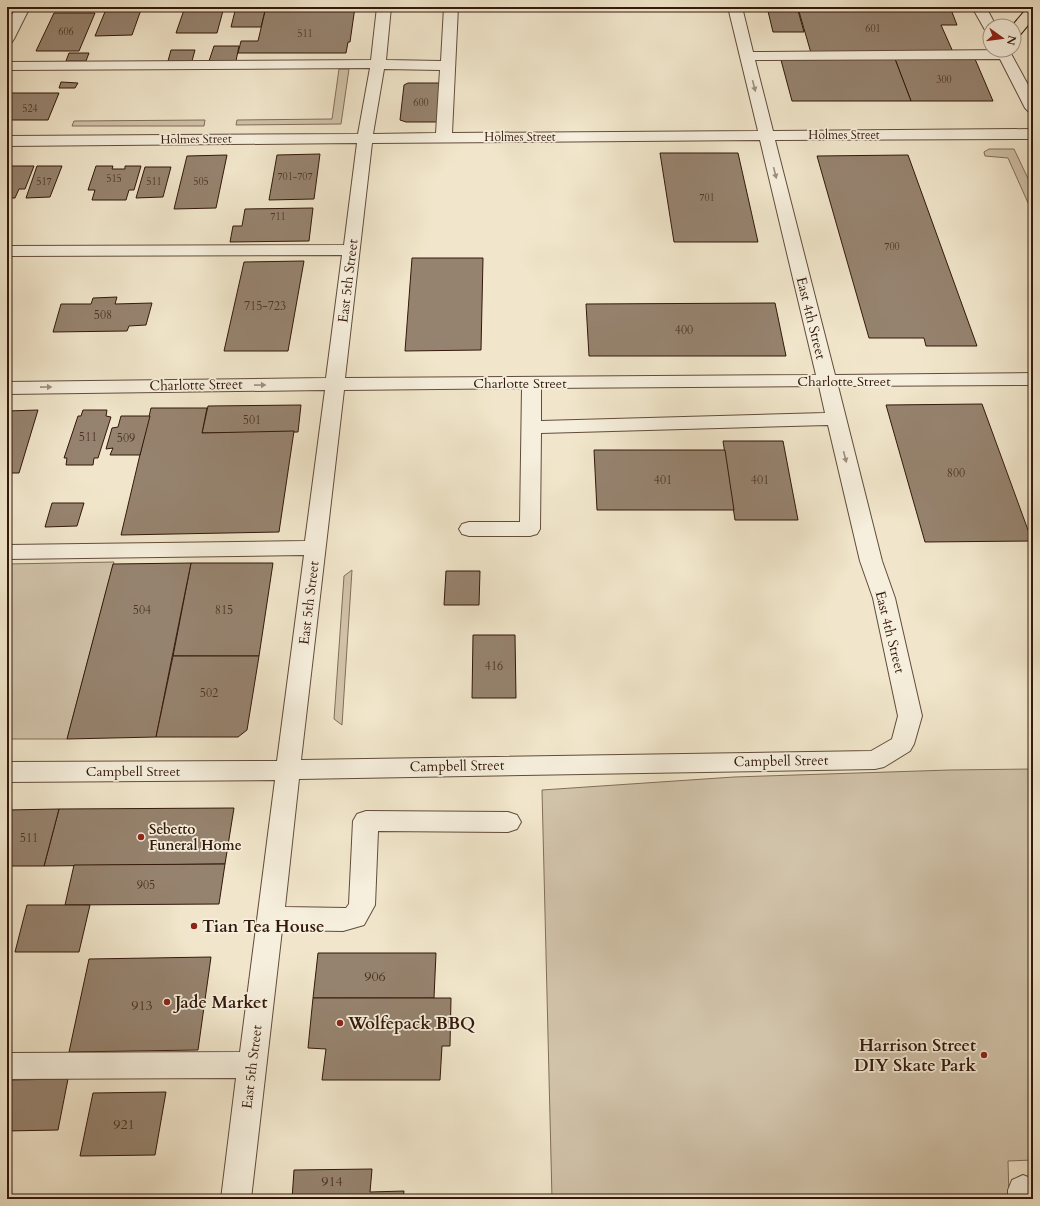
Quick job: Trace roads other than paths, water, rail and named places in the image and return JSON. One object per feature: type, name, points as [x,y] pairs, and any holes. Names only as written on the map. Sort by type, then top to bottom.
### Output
[{"type":"main road","points":[[1022,23],[1033,10]]},
{"type":"street","points":[[7,39],[24,7]]},
{"type":"street","name":"East 5th Street","points":[[236,1199],[365,138],[378,64],[384,7]]},
{"type":"street","points":[[444,137],[451,7]]},
{"type":"street","name":"East 4th Street","points":[[734,7],[871,561],[884,598],[910,716],[902,744]]},
{"type":"street","points":[[979,7],[985,18]]},
{"type":"street","points":[[747,56],[982,53]]},
{"type":"street","points":[[1007,58],[1033,108]]},
{"type":"street","points":[[7,66],[378,64],[448,66]]},
{"type":"street","name":"Holmes Street","points":[[7,141],[1033,134]]},
{"type":"street","points":[[7,251],[352,250]]},
{"type":"street","name":"Charlotte Street","points":[[7,388],[1033,379]]},
{"type":"street","points":[[469,529],[530,529],[532,383]]},
{"type":"street","points":[[532,426],[836,419]]},
{"type":"street","points":[[7,552],[316,548]]},
{"type":"street","name":"Campbell Street","points":[[7,772],[288,770],[875,760],[902,744]]},
{"type":"street","points":[[270,918],[343,920],[355,917],[362,905],[366,821],[508,822]]},
{"type":"street","points":[[7,1066],[252,1064]]},
{"type":"place","name":"Sebetto Funeral Home","points":[[141,837]]},
{"type":"place","name":"Tian Tea House","points":[[194,926]]},
{"type":"place","name":"Jade Market","points":[[167,1002]]},
{"type":"place","name":"Wolfepack BBQ","points":[[340,1023]]},
{"type":"place","name":"Harrison Street DIY Skate Park","points":[[984,1055]]}]
